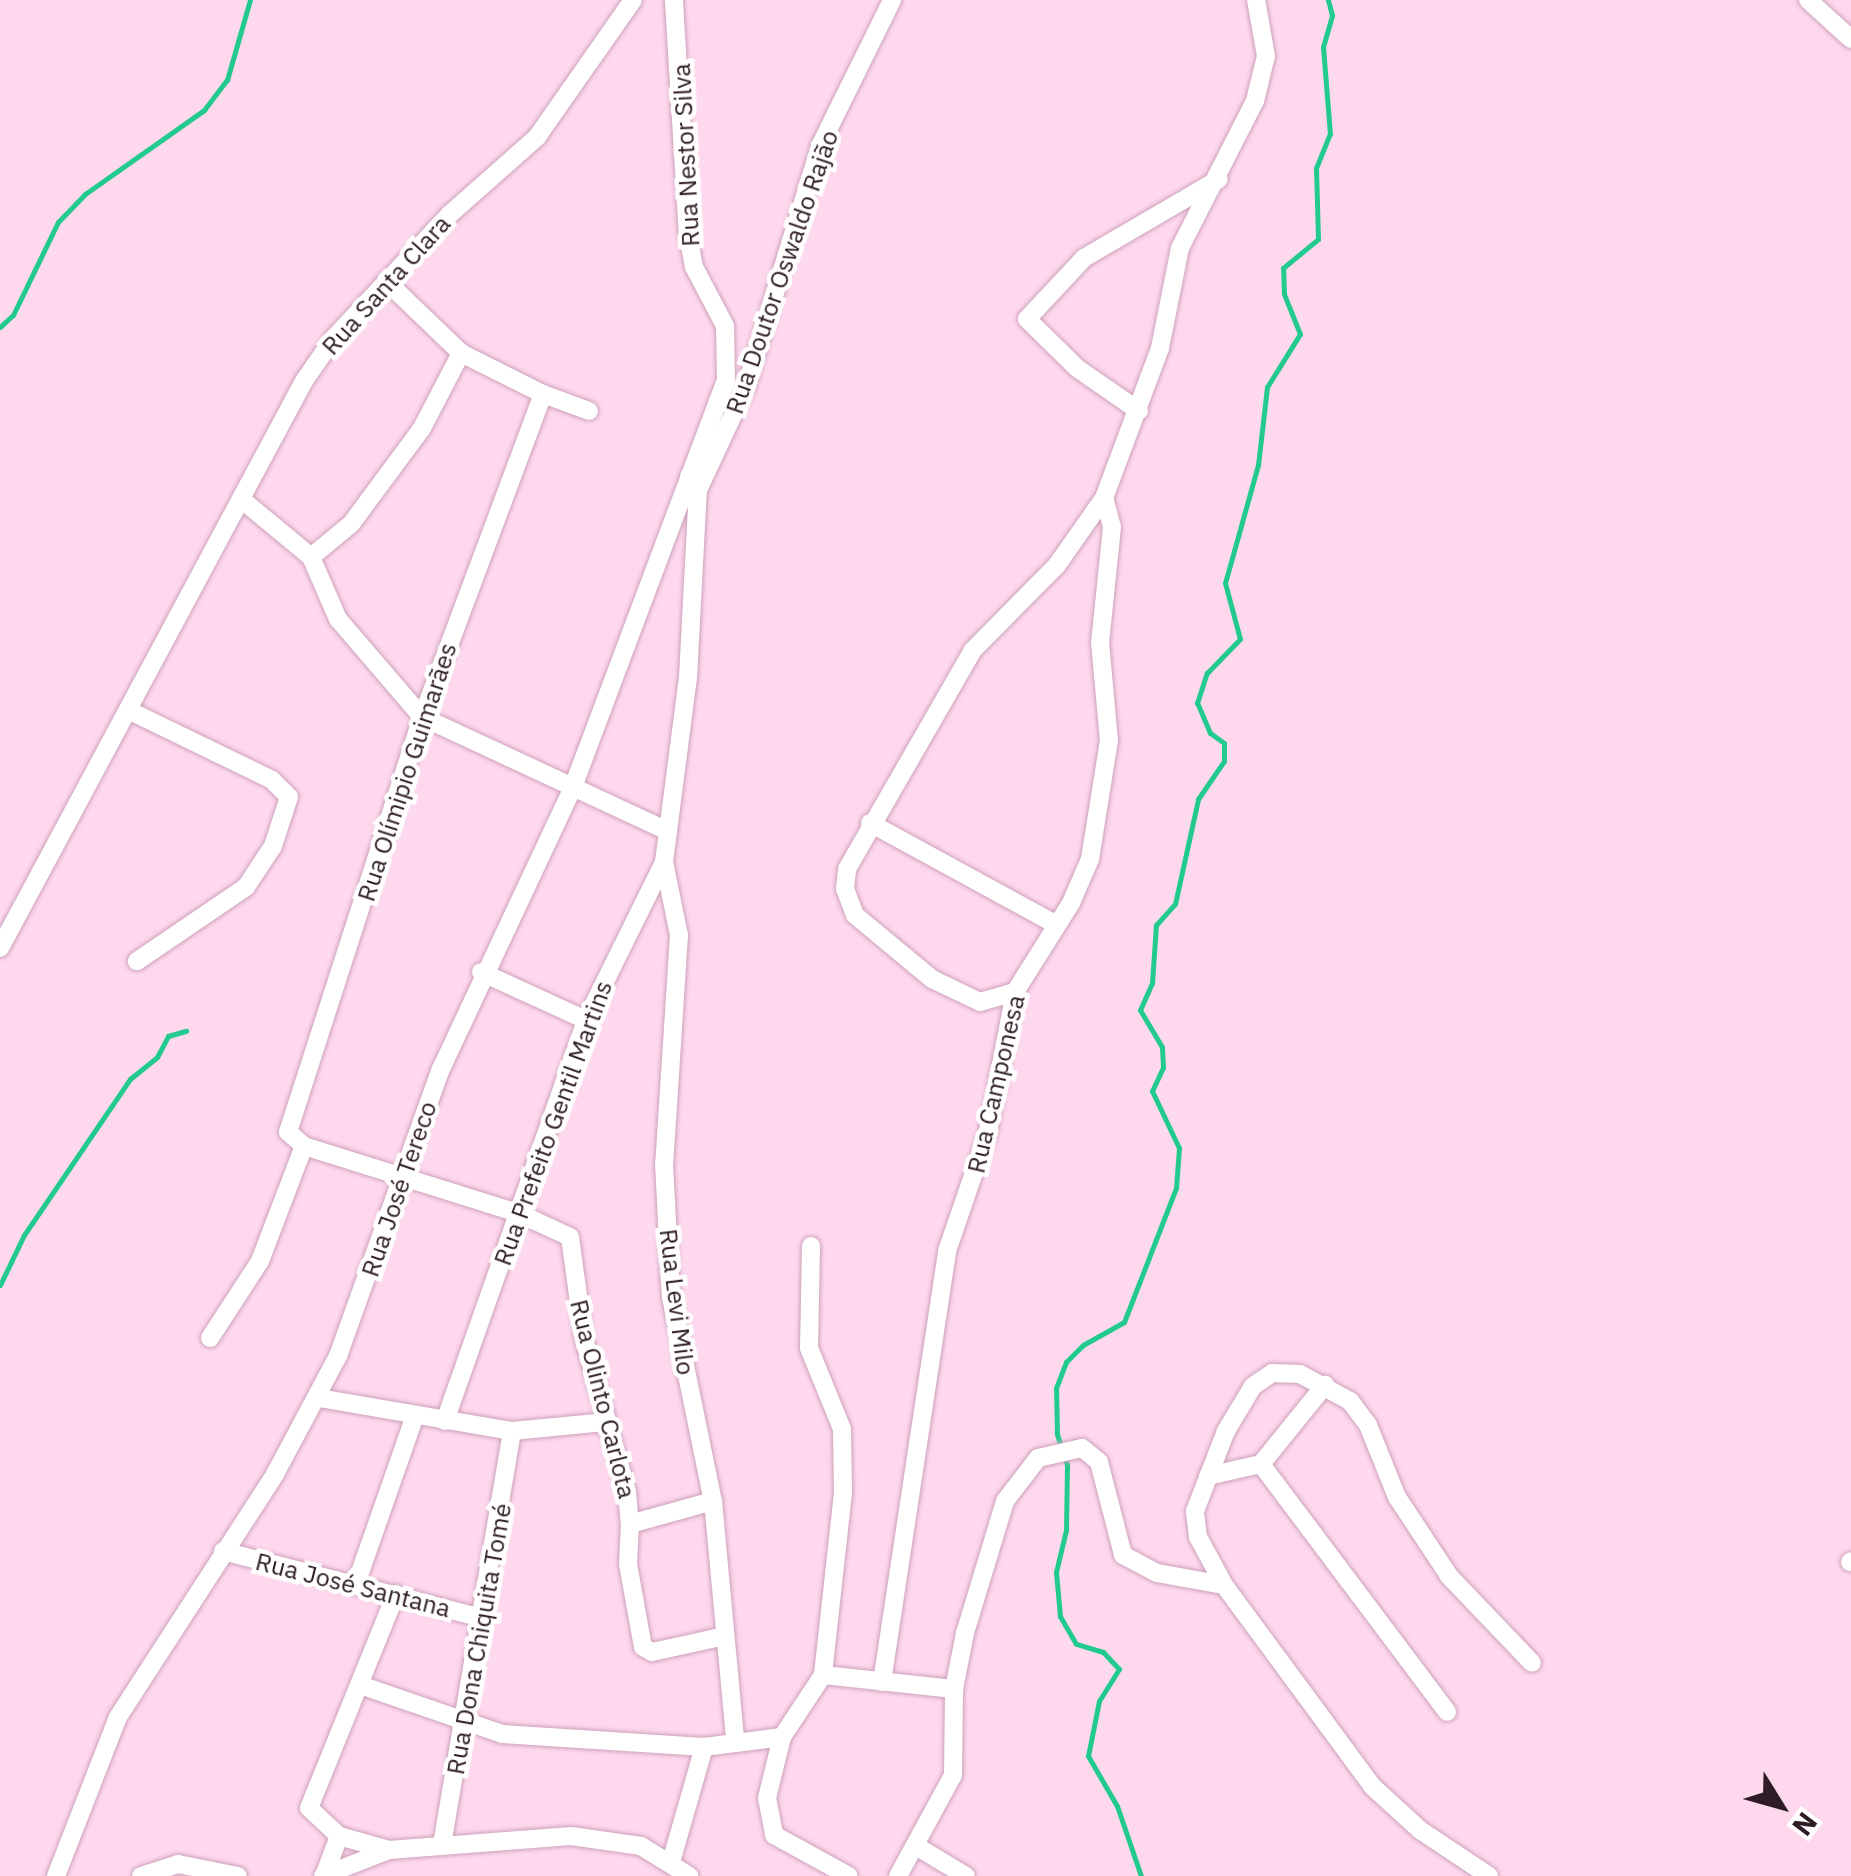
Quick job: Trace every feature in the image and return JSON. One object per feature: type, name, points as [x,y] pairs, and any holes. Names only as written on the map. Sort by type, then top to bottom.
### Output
[{"type":"street","name":"Rua Santa Clara","points":[[0,948],[304,380],[386,281],[538,137],[632,0]]},
{"type":"street","name":"Rua Nestor Silva","points":[[674,0],[688,237],[729,350],[726,381],[694,482]]},
{"type":"street","name":"Rua Doutor Oswaldo Rajão","points":[[694,482],[746,387],[820,146],[892,0]]},
{"type":"street","points":[[1015,992],[980,1002],[960,997],[855,915],[844,889],[847,869],[870,823],[973,650],[1057,565],[1104,498],[1139,411],[1180,248],[1220,179],[1255,101],[1266,56],[1256,0]]},
{"type":"street","points":[[1808,0],[1851,39]]},
{"type":"street","points":[[1139,411],[1042,338],[1027,319],[1084,258],[1220,179]]},
{"type":"street","points":[[386,281],[461,352],[543,394],[589,411]]},
{"type":"street","points":[[311,557],[351,524],[422,428],[461,352]]},
{"type":"street","name":"Rua Olímipio Guimarães","points":[[304,1146],[292,1139],[287,1122],[422,717],[543,394]]},
{"type":"street","name":"Rua José Tereco","points":[[56,1876],[118,1718],[319,1398],[366,1285],[400,1174],[481,972],[573,786],[694,482]]},
{"type":"street","name":"Rua Prefeito Gentil Martins","points":[[445,1421],[586,1020],[664,862],[682,757],[694,482]]},
{"type":"street","name":"Rua Camponesa","points":[[882,1682],[946,1251],[988,1132],[1015,992],[1084,880],[1110,741],[1100,642],[1112,528],[1104,498]]},
{"type":"street","points":[[241,499],[311,557],[338,619],[422,717],[668,830]]},
{"type":"street","points":[[128,710],[272,780],[289,796],[273,846],[246,887],[138,960]]},
{"type":"street","points":[[870,823],[1056,924]]},
{"type":"street","name":"Rua Levi Milo","points":[[664,862],[679,935],[664,1164],[672,1297],[713,1502],[735,1740]]},
{"type":"street","points":[[481,972],[586,1020]]},
{"type":"street","points":[[210,1338],[260,1262],[304,1146],[518,1214]]},
{"type":"street","name":"Rua Olinto Carlota","points":[[518,1214],[561,1230],[574,1247],[584,1339],[630,1524],[713,1502]]},
{"type":"street","points":[[811,1246],[809,1348],[836,1408],[844,1450],[823,1675],[782,1738],[767,1798],[774,1836],[850,1876]]},
{"type":"street","points":[[1489,1876],[1372,1786],[1224,1585],[1194,1526],[1208,1476],[1252,1386],[1272,1373],[1300,1374],[1350,1401],[1368,1426],[1397,1497],[1449,1576],[1532,1663]]},
{"type":"street","points":[[1208,1476],[1261,1464],[1326,1385]]},
{"type":"street","points":[[319,1398],[414,1418],[512,1431],[605,1422]]},
{"type":"street","points":[[356,1584],[414,1418]]},
{"type":"street","name":"Rua Dona Chiquita Tomé","points":[[442,1845],[484,1618],[512,1431]]},
{"type":"street","points":[[898,1876],[953,1775],[954,1689],[1004,1502],[1026,1468],[1053,1450],[1082,1448],[1099,1462],[1123,1555],[1156,1573],[1224,1585]]},
{"type":"street","points":[[1261,1464],[1447,1712]]},
{"type":"street","points":[[630,1524],[628,1564],[643,1648],[652,1652],[725,1636]]},
{"type":"street","name":"Rua José Santana","points":[[223,1551],[484,1618]]},
{"type":"street","points":[[389,1850],[340,1836],[309,1808],[396,1594]]},
{"type":"street","points":[[823,1675],[954,1689]]},
{"type":"street","points":[[360,1685],[502,1734],[704,1747],[735,1740],[782,1738]]},
{"type":"street","points":[[671,1862],[704,1747]]},
{"type":"street","points":[[324,1876],[340,1836]]},
{"type":"street","points":[[324,1876],[389,1850],[615,1838],[671,1862],[689,1876]]},
{"type":"street","points":[[916,1846],[966,1876]]},
{"type":"street","points":[[141,1876],[178,1864],[238,1876]]},
{"type":"waterway","points":[[0,327],[13,315],[58,222],[85,194],[204,110],[227,80],[250,0]]},
{"type":"waterway","points":[[1141,1876],[1117,1806],[1088,1756],[1099,1701],[1119,1669],[1103,1652],[1076,1644],[1060,1616],[1056,1572],[1066,1530],[1067,1465],[1057,1434],[1056,1388],[1066,1362],[1083,1345],[1124,1322],[1176,1188],[1179,1148],[1152,1091],[1163,1067],[1162,1047],[1140,1010],[1152,983],[1156,925],[1175,904],[1198,799],[1224,761],[1224,743],[1210,733],[1197,703],[1207,673],[1240,639],[1225,583],[1258,465],[1267,387],[1300,334],[1284,294],[1283,268],[1318,239],[1316,168],[1330,134],[1323,47],[1332,15],[1328,0]]},
{"type":"waterway","points":[[0,1285],[24,1235],[130,1079],[157,1057],[168,1036],[186,1031]]}]
